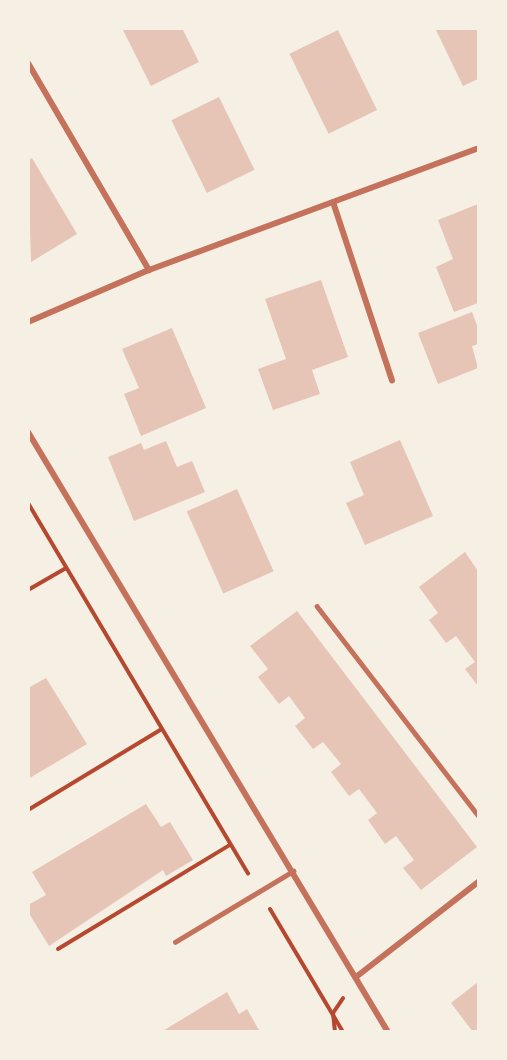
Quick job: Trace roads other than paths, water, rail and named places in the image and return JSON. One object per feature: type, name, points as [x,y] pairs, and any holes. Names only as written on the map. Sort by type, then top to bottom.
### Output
[{"type":"street","points":[[28,63],[149,270]]},
{"type":"street","points":[[28,322],[149,270],[478,148]]},
{"type":"street","points":[[333,202],[392,380]]},
{"type":"street","points":[[28,432],[294,870],[388,1032]]},
{"type":"street","points":[[357,977],[478,882]]},
{"type":"lane","points":[[317,606],[478,815]]},
{"type":"lane","points":[[175,942],[294,870]]}]
